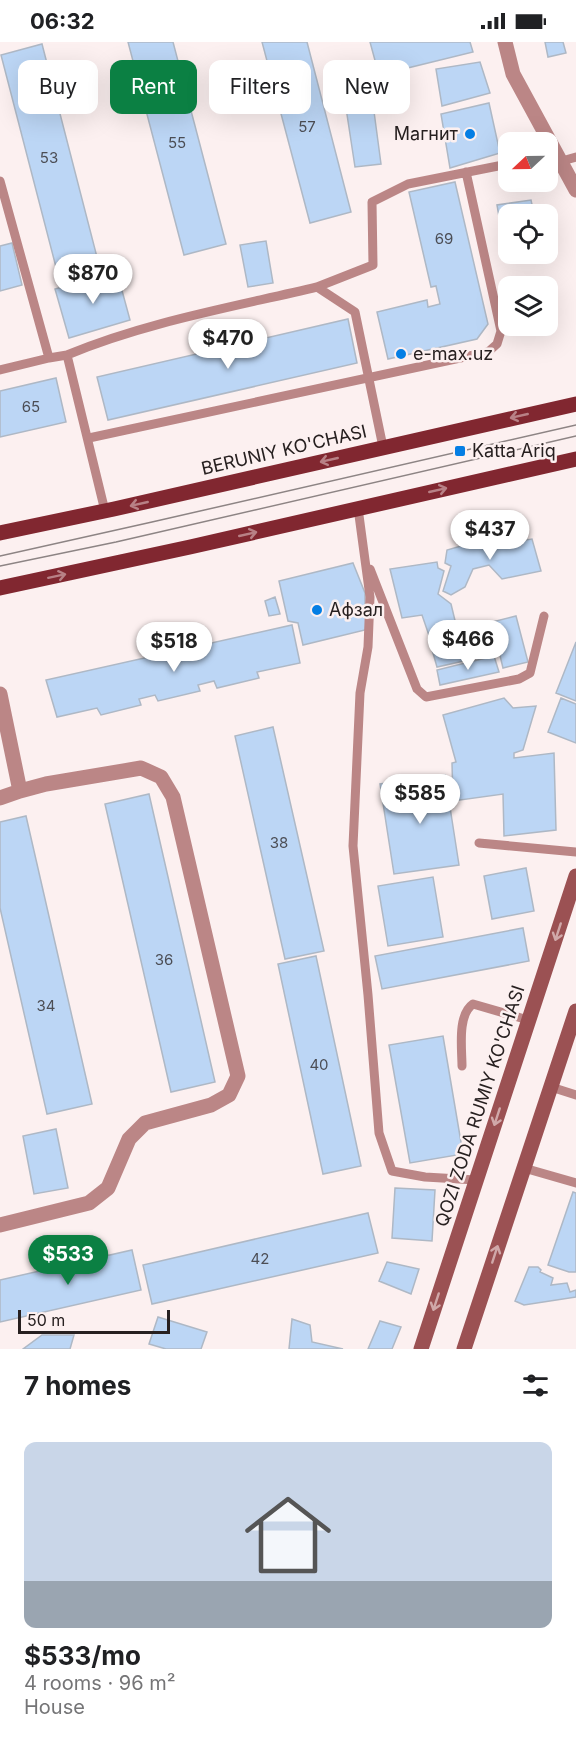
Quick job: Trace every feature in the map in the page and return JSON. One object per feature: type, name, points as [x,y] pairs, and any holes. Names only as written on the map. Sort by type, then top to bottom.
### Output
[{"type":"main road","name":"BERUNIY KO'CHASI","points":[[0,533],[576,404]]},
{"type":"main road","points":[[0,588],[576,459]]},
{"type":"street","points":[[505,42],[513,74],[562,160],[576,190]]},
{"type":"street","points":[[0,693],[20,791]]},
{"type":"street","points":[[0,798],[46,784],[141,768],[161,777],[173,797],[238,1076],[229,1095],[211,1105],[145,1123],[129,1139],[108,1188],[89,1203],[0,1225]]},
{"type":"street","name":"QOZI ZODA RUMIY KO'CHASI","points":[[421,1349],[576,876]]},
{"type":"street","points":[[464,1349],[576,1011]]},
{"type":"lane","points":[[0,370],[67,355],[97,342],[157,325],[317,287],[373,265],[372,202],[408,184],[498,166]]},
{"type":"lane","points":[[89,438],[368,376],[488,352],[497,344],[501,331],[466,172]]},
{"type":"lane","points":[[0,181],[49,358]]},
{"type":"lane","points":[[317,287],[355,312],[383,447]]},
{"type":"lane","points":[[67,355],[105,511]]},
{"type":"lane","points":[[358,508],[370,597],[368,647],[360,693],[353,846],[379,1133],[392,1171],[425,1177],[476,1180]]},
{"type":"lane","points":[[364,554],[417,689],[426,697],[519,679],[530,673],[544,616]]},
{"type":"lane","points":[[479,843],[576,852]]},
{"type":"lane","points":[[462,1066],[464,1020],[468,1008],[473,1004],[528,1020]]},
{"type":"lane","points":[[551,1087],[576,1095]]},
{"type":"lane","points":[[524,1168],[576,1183]]},
{"type":"building","points":[[128,42],[173,42],[178,60],[133,60]]},
{"type":"building","points":[[262,42],[307,42],[323,104],[323,114],[326,114],[351,212],[310,223],[281,114],[311,114],[311,60],[267,60]]},
{"type":"building","points":[[370,42],[470,42],[473,52],[410,67],[410,60],[375,60]]},
{"type":"building","points":[[545,42],[563,42],[566,53],[548,57]]},
{"type":"building","points":[[42,44],[46,60],[18,60],[18,114],[60,114],[98,261],[57,271],[1,55]]},
{"type":"building","points":[[480,62],[490,93],[442,106],[436,69]]},
{"type":"building","name":"Магнит","points":[[489,103],[498,154],[450,168],[441,114]]},
{"type":"building","points":[[147,114],[192,114],[226,244],[184,255]]},
{"type":"building","points":[[347,114],[374,114],[381,164],[355,167]]},
{"type":"building","points":[[455,182],[488,324],[477,339],[388,359],[377,312],[427,300],[428,307],[440,304],[436,286],[431,287],[409,192]]},
{"type":"building","points":[[531,200],[532,204],[504,204]]},
{"type":"building","points":[[266,241],[273,283],[248,287],[240,245]]},
{"type":"building","points":[[12,243],[22,285],[0,291],[0,246]]},
{"type":"building","points":[[117,272],[130,320],[69,338],[55,289]]},
{"type":"building","points":[[348,319],[357,363],[108,420],[97,377]]},
{"type":"building","points":[[56,378],[66,422],[0,437],[0,391]]},
{"type":"building","points":[[492,537],[507,543],[532,539],[541,571],[502,579],[489,565],[473,569],[465,587],[451,595],[443,591],[451,566],[445,563],[447,550]]},
{"type":"building","points":[[437,562],[438,568],[444,571],[438,594],[451,604],[459,637],[432,644],[422,615],[402,618],[390,569]]},
{"type":"building","points":[[353,563],[365,593],[369,629],[303,645],[298,623],[288,621],[279,581]]},
{"type":"building","points":[[275,597],[280,614],[269,616],[265,601]]},
{"type":"building","points":[[516,616],[528,662],[503,668],[492,622]]},
{"type":"building","points":[[292,625],[300,663],[257,672],[259,678],[217,688],[214,681],[198,685],[200,691],[158,701],[155,695],[139,699],[141,705],[101,715],[97,708],[57,717],[46,680]]},
{"type":"building","points":[[489,632],[495,654],[437,667],[431,646]]},
{"type":"building","points":[[576,642],[576,701],[556,693]]},
{"type":"building","points":[[494,656],[499,672],[440,685],[437,670]]},
{"type":"building","points":[[504,698],[513,708],[536,706],[523,750],[514,753],[514,758],[554,753],[556,830],[504,836],[503,794],[453,801],[452,763],[456,762],[443,715]]},
{"type":"building","points":[[561,698],[576,704],[576,743],[548,732]]},
{"type":"building","points":[[273,727],[324,951],[285,959],[235,736]]},
{"type":"building","points":[[445,775],[459,865],[394,874],[380,784]]},
{"type":"building","points":[[149,794],[215,1082],[171,1092],[105,804]]},
{"type":"building","points":[[26,816],[92,1104],[47,1114],[0,908],[0,822]]},
{"type":"building","points":[[526,868],[534,911],[492,919],[484,876]]},
{"type":"building","points":[[433,877],[443,937],[388,946],[378,886]]},
{"type":"building","points":[[523,928],[529,961],[382,989],[375,956]]},
{"type":"building","points":[[316,956],[361,1166],[323,1174],[278,964]]},
{"type":"building","points":[[443,1036],[463,1154],[410,1163],[389,1045]]},
{"type":"building","points":[[56,1129],[68,1188],[34,1194],[23,1136]]},
{"type":"building","points":[[395,1188],[435,1190],[432,1241],[392,1238]]},
{"type":"building","points":[[573,1192],[576,1193],[576,1272],[569,1272],[548,1265]]},
{"type":"building","points":[[368,1213],[378,1253],[152,1304],[143,1265]]},
{"type":"building","points":[[132,1250],[141,1290],[0,1322],[0,1280]]},
{"type":"building","points":[[387,1262],[419,1269],[411,1294],[379,1281]]},
{"type":"building","points":[[529,1267],[538,1267],[540,1272],[553,1278],[551,1285],[567,1283],[570,1292],[576,1290],[576,1297],[524,1305],[515,1301]]},
{"type":"building","points":[[158,1317],[207,1332],[201,1349],[166,1349],[149,1344]]},
{"type":"building","points":[[292,1319],[310,1325],[312,1342],[343,1349],[289,1349]]},
{"type":"building","points":[[380,1321],[401,1327],[392,1349],[368,1349]]},
{"type":"building","points":[[42,1335],[74,1335],[70,1349],[23,1349]]},
{"type":"tram line","points":[[0,556],[576,425]]},
{"type":"tram line","points":[[0,566],[116,542],[576,436]]},
{"type":"place","name":"Магнит","points":[[470,134]]},
{"type":"place","name":"e-max.uz","points":[[401,354]]},
{"type":"place","name":"Katta Ariq","points":[[460,451]]},
{"type":"place","name":"Афзал","points":[[317,610]]}]
